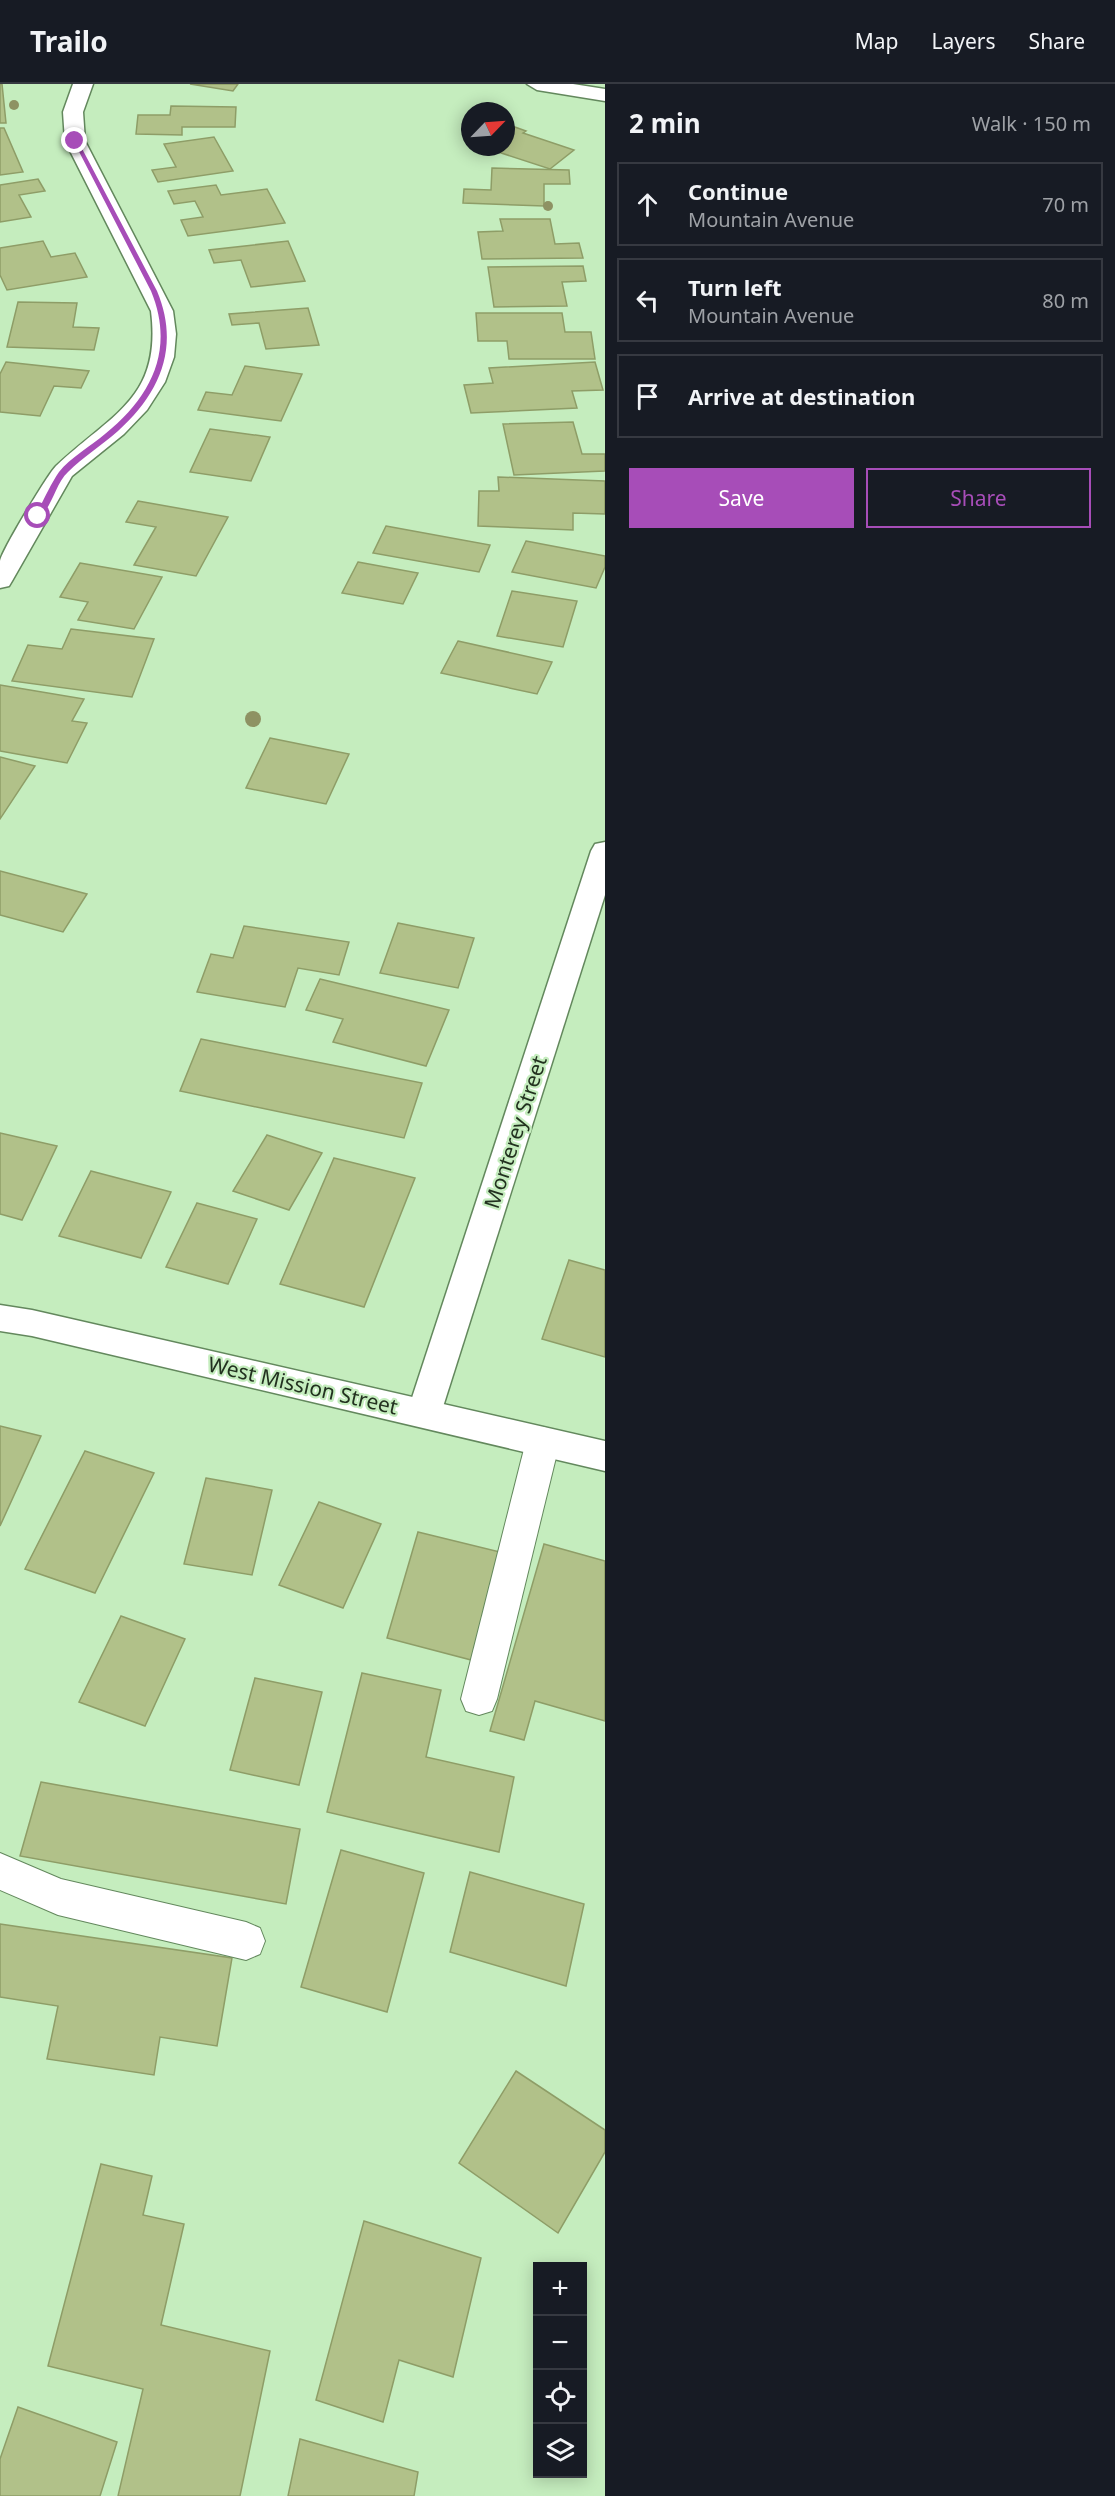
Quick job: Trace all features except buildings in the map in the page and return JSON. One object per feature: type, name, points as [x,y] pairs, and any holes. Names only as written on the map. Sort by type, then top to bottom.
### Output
[{"type":"street","points":[[0,581],[63,472],[116,429],[139,405],[154,382],[163,357],[165,334],[162,311],[75,141],[71,124],[73,107],[83,84]]},
{"type":"street","points":[[537,84],[605,95]]},
{"type":"street","name":"Monterey Street","points":[[424,1413],[605,851]]},
{"type":"street","name":"West Mission Street","points":[[0,1318],[32,1323],[605,1456]]},
{"type":"lane","points":[[479,1699],[543,1442]]},
{"type":"lane","points":[[0,1870],[57,1897],[246,1941]]},
{"type":"route","points":[[38,516],[63,472],[116,429],[139,405],[154,382],[163,357],[165,334],[162,311],[154,291],[75,141]]}]
